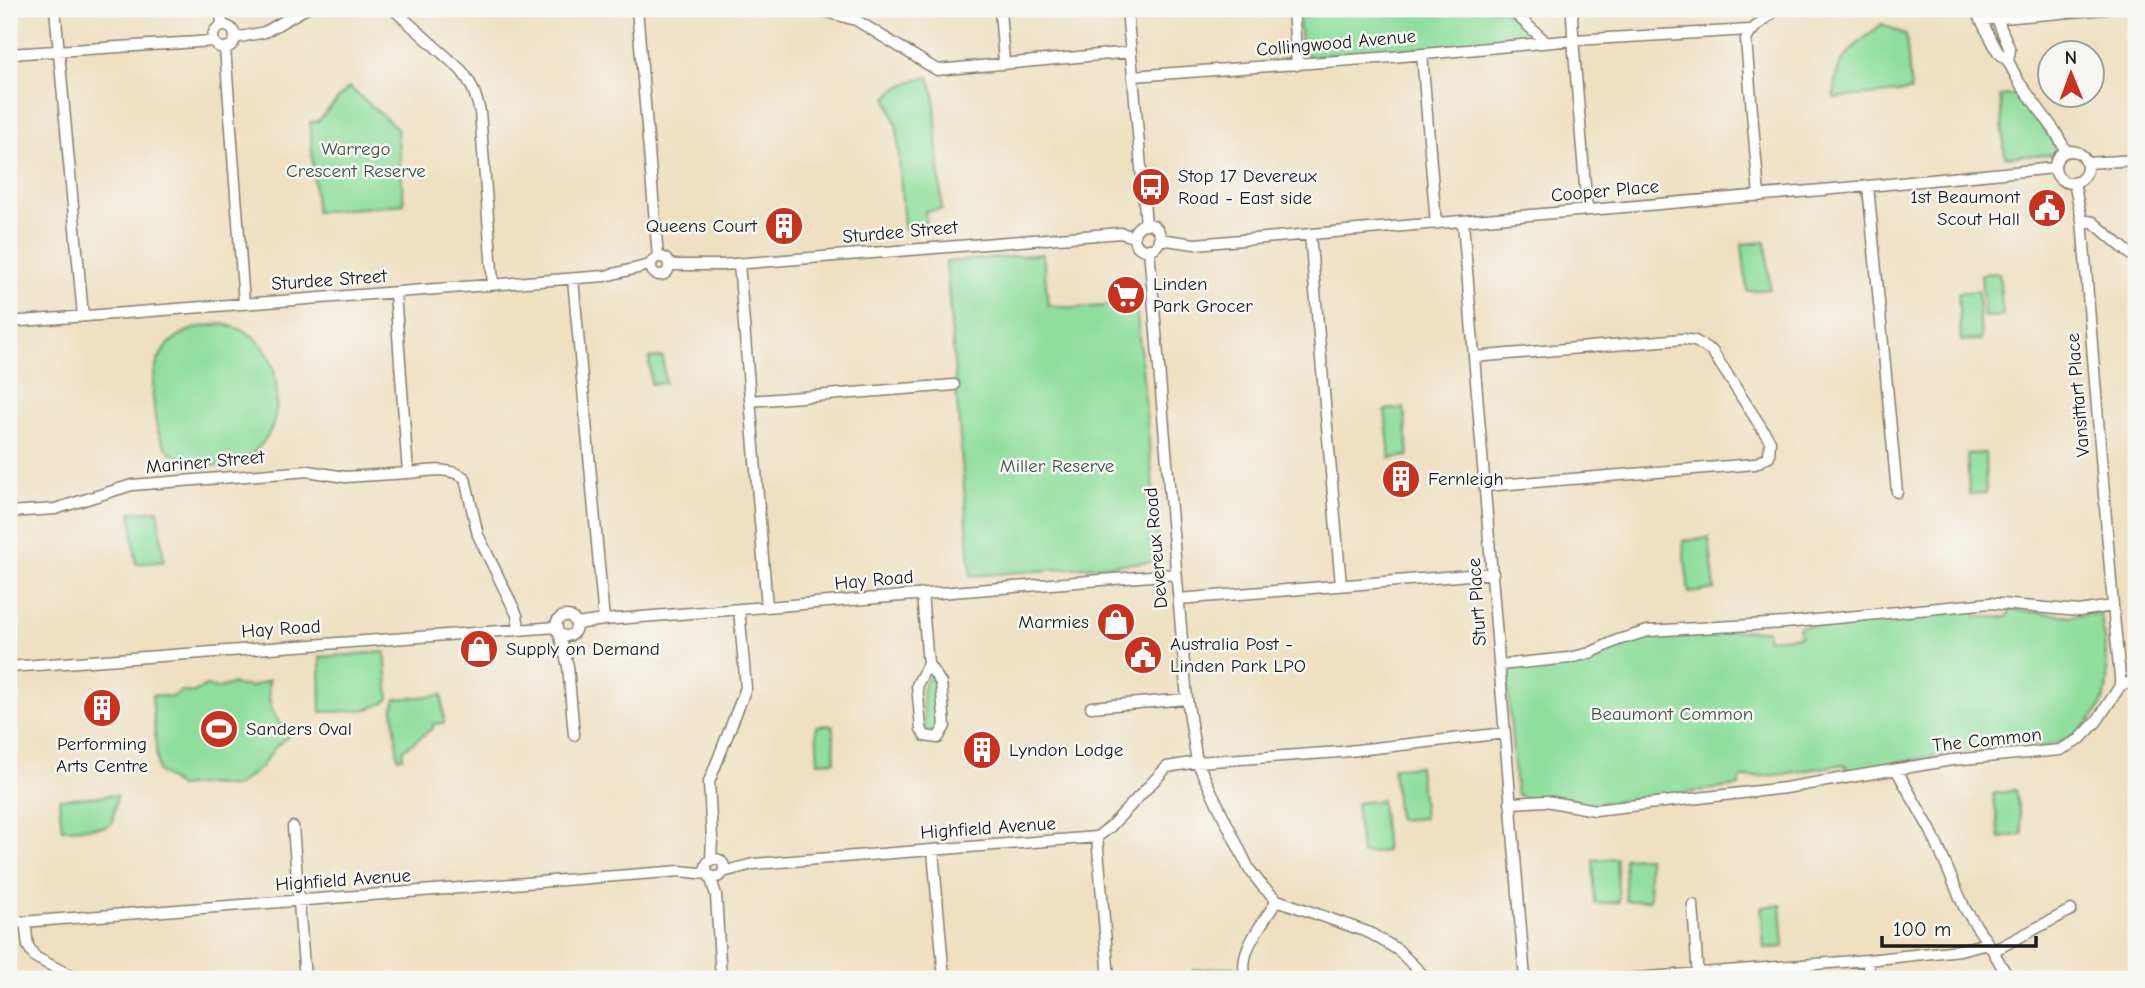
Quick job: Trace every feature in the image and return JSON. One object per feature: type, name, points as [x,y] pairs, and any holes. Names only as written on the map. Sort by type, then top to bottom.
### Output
[{"type":"street","points":[[55,9],[83,316]]},
{"type":"street","points":[[221,9],[222,26]]},
{"type":"street","points":[[235,38],[265,32],[305,9]]},
{"type":"street","points":[[393,9],[461,69],[477,97],[493,285]]},
{"type":"street","points":[[637,9],[653,272],[659,276],[668,271],[666,259],[654,261]]},
{"type":"street","points":[[816,9],[856,20],[936,70],[1131,52]]},
{"type":"street","points":[[1000,9],[1004,63]]},
{"type":"street","points":[[1127,9],[1146,224]]},
{"type":"street","points":[[1293,9],[1297,65]]},
{"type":"street","points":[[1510,9],[1546,42]]},
{"type":"street","points":[[1574,9],[1572,16],[1587,209]]},
{"type":"street","points":[[1759,195],[1746,40],[1750,30],[1767,19],[1776,9]]},
{"type":"street","points":[[1975,9],[1998,52],[2008,61],[2019,82],[2055,131],[2066,151]]},
{"type":"street","points":[[1980,20],[1995,13],[2105,9]]},
{"type":"street","points":[[1995,13],[2010,50],[2008,61]]},
{"type":"street","points":[[9,54],[213,41],[225,48],[232,45],[235,38],[231,28],[222,26],[215,31],[213,41]]},
{"type":"street","name":"Collingwood Avenue","points":[[1133,76],[1297,65],[1546,42],[1750,30]]},
{"type":"street","points":[[225,48],[244,303]]},
{"type":"street","points":[[1422,54],[1436,224]]},
{"type":"street","points":[[2066,151],[2077,152],[2087,163],[2085,175],[2074,183],[2061,180],[2054,168],[2057,158],[2066,151]]},
{"type":"street","points":[[2087,163],[2136,160]]},
{"type":"street","name":"Cooper Place","points":[[1160,239],[1195,244],[2054,168]]},
{"type":"street","name":"Vansittart Place","points":[[2074,183],[2082,220],[2113,606]]},
{"type":"street","points":[[1868,186],[1897,492]]},
{"type":"street","points":[[2082,220],[2093,222],[2136,259]]},
{"type":"street","name":"Sturt Place","points":[[1463,222],[1525,979]]},
{"type":"street","points":[[1146,224],[1156,228],[1160,239],[1149,250],[1139,247],[1134,237],[1137,228],[1146,224]]},
{"type":"street","name":"Sturdee Street","points":[[669,265],[739,263],[1121,233],[1134,237]]},
{"type":"street","points":[[1310,234],[1341,585]]},
{"type":"street","name":"Devereux Road","points":[[1149,250],[1187,699],[1196,762],[1249,869],[1263,887],[1277,900],[1370,933],[1398,950],[1427,979]]},
{"type":"street","name":"Sturdee Street","points":[[9,321],[573,279],[616,274],[654,261]]},
{"type":"street","points":[[739,263],[767,607]]},
{"type":"street","points":[[573,279],[604,620]]},
{"type":"street","points":[[395,293],[408,473]]},
{"type":"street","points":[[1474,356],[1683,339],[1695,341],[1713,351],[1770,441],[1769,456],[1755,464],[1485,486]]},
{"type":"street","points":[[750,401],[954,384]]},
{"type":"street","name":"Mariner Street","points":[[9,512],[55,509],[132,485],[308,471],[345,477],[456,471],[465,478],[478,535],[517,615],[519,629]]},
{"type":"street","points":[[1178,599],[1493,573]]},
{"type":"street","name":"Hay Road","points":[[574,628],[604,620],[1176,574]]},
{"type":"street","points":[[922,594],[928,664],[941,684],[945,726],[938,738],[932,739],[925,736],[921,729],[918,685],[928,664]]},
{"type":"street","points":[[1500,665],[1569,658],[1648,631],[1785,623],[1990,603],[2079,611],[2113,606],[2120,686],[2136,680]]},
{"type":"street","points":[[722,979],[709,782],[746,688],[739,609]]},
{"type":"street","points":[[568,666],[574,628],[572,618],[563,617],[558,621],[558,630],[568,666],[574,735]]},
{"type":"street","points":[[558,630],[567,635],[574,628]]},
{"type":"street","name":"Hay Road","points":[[9,667],[519,629],[558,630]]},
{"type":"street","name":"The Common","points":[[1510,803],[1546,801],[1595,810],[1785,788],[1952,760],[2060,750],[2079,740],[2097,721],[2120,686]]},
{"type":"street","points":[[1091,708],[1187,699]]},
{"type":"street","points":[[1109,979],[1097,837],[1110,827],[1167,767],[1196,762],[1340,752],[1505,733]]},
{"type":"street","points":[[1896,769],[1931,831],[1965,909],[2009,979]]},
{"type":"street","points":[[293,827],[305,979]]},
{"type":"street","name":"Highfield Avenue","points":[[9,923],[1097,837]]},
{"type":"street","points":[[933,850],[944,979]]},
{"type":"street","points":[[1246,979],[1243,970],[1244,958],[1250,942],[1277,900]]},
{"type":"street","points":[[1693,905],[1698,976]]},
{"type":"street","points":[[1623,979],[1698,976],[1990,947],[2071,910]]},
{"type":"street","points":[[25,922],[28,946],[35,957],[77,979]]},
{"type":"street","points":[[1868,960],[1869,979]]},
{"type":"green space","points":[[1298,9],[1502,9],[1525,27],[1526,34],[1521,40],[1310,57],[1301,48]]},
{"type":"green space","points":[[1882,24],[1906,35],[1911,91],[1834,98],[1841,63],[1854,47]]},
{"type":"green space","points":[[929,77],[934,92],[942,209],[925,211],[926,227],[904,229],[897,128],[887,98],[906,84]]},
{"type":"green space","name":"Warrego Crescent Reserve","points":[[349,87],[397,128],[404,204],[316,212],[310,122],[318,121]]},
{"type":"green space","points":[[2021,94],[2056,146],[2056,154],[2005,157],[2000,96]]},
{"type":"green space","points":[[1766,242],[1770,289],[1747,291],[1742,244]]},
{"type":"green space","name":"Miller Reserve","points":[[1043,254],[1048,305],[1073,308],[1136,304],[1160,561],[971,576],[946,262]]},
{"type":"green space","points":[[1999,273],[2003,316],[1984,317],[1981,274]]},
{"type":"green space","points":[[1978,291],[1981,340],[1961,341],[1958,293]]},
{"type":"green space","points":[[224,324],[244,331],[264,347],[274,370],[277,396],[274,421],[262,443],[242,461],[223,466],[185,459],[169,451],[157,428],[153,389],[159,358],[166,347],[190,330]]},
{"type":"green space","points":[[663,357],[665,383],[651,384],[649,358]]},
{"type":"green space","points":[[1404,408],[1409,456],[1390,458],[1385,410]]},
{"type":"green space","points":[[1985,453],[1986,493],[1969,494],[1967,454]]},
{"type":"green space","points":[[158,510],[164,561],[136,564],[131,512]]},
{"type":"green space","points":[[1709,538],[1715,589],[1689,593],[1683,541]]},
{"type":"green space","name":"Beaumont Common","points":[[1976,609],[1976,617],[2008,617],[2010,610],[2073,616],[2101,614],[2107,683],[2102,702],[2088,723],[2068,738],[2045,746],[2033,746],[2032,737],[1999,739],[1999,748],[1958,752],[1848,772],[1845,764],[1741,778],[1739,786],[1595,804],[1582,804],[1572,799],[1525,798],[1517,794],[1506,666],[1589,658],[1639,639],[1666,633],[1767,630],[1768,639],[1800,636],[1799,627]]},
{"type":"green space","points":[[385,652],[389,699],[365,709],[321,712],[320,657]]},
{"type":"green space","points":[[928,678],[931,678],[937,688],[940,727],[934,733],[925,728],[922,690]]},
{"type":"green space","name":"Sanders Oval","points":[[269,680],[272,710],[290,735],[276,746],[261,767],[235,787],[208,784],[179,787],[158,771],[152,695],[173,697],[181,691],[192,693],[206,686],[217,689],[231,684],[251,687]]},
{"type":"green space","points":[[442,695],[444,723],[433,724],[433,728],[403,750],[403,757],[398,758],[393,708],[396,699]]},
{"type":"green space","points":[[833,725],[835,761],[818,762],[816,726]]},
{"type":"green space","points":[[1419,766],[1424,818],[1398,820],[1393,768]]},
{"type":"green space","points":[[2015,790],[2023,834],[2000,838],[1993,794]]},
{"type":"green space","points":[[117,795],[112,823],[105,827],[62,829],[59,799]]},
{"type":"green space","points":[[1381,800],[1386,851],[1361,854],[1356,803]]},
{"type":"green space","points":[[1648,857],[1650,900],[1626,901],[1624,858]]},
{"type":"green space","points":[[1616,858],[1619,902],[1595,904],[1593,860]]},
{"type":"green space","points":[[1781,905],[1784,947],[1764,948],[1761,907]]},
{"type":"green space","points":[[1235,967],[1237,979],[1193,979],[1193,970]]},
{"type":"place","name":"Stop 17 Devereux Road - East side","points":[[1151,187]]},
{"type":"place","name":"1st Beaumont Scout Hall","points":[[2047,208]]},
{"type":"place","name":"Queens Court","points":[[784,226]]},
{"type":"place","name":"Linden Park Grocer","points":[[1126,295]]},
{"type":"place","name":"Fernleigh","points":[[1401,479]]},
{"type":"place","name":"Marmies","points":[[1116,622]]},
{"type":"place","name":"Supply on Demand","points":[[479,649]]},
{"type":"place","name":"Australia Post - Linden Park LPO","points":[[1143,655]]},
{"type":"place","name":"Performing Arts Centre","points":[[102,708]]},
{"type":"place","name":"Sanders Oval","points":[[219,729]]},
{"type":"place","name":"Lyndon Lodge","points":[[982,750]]}]
